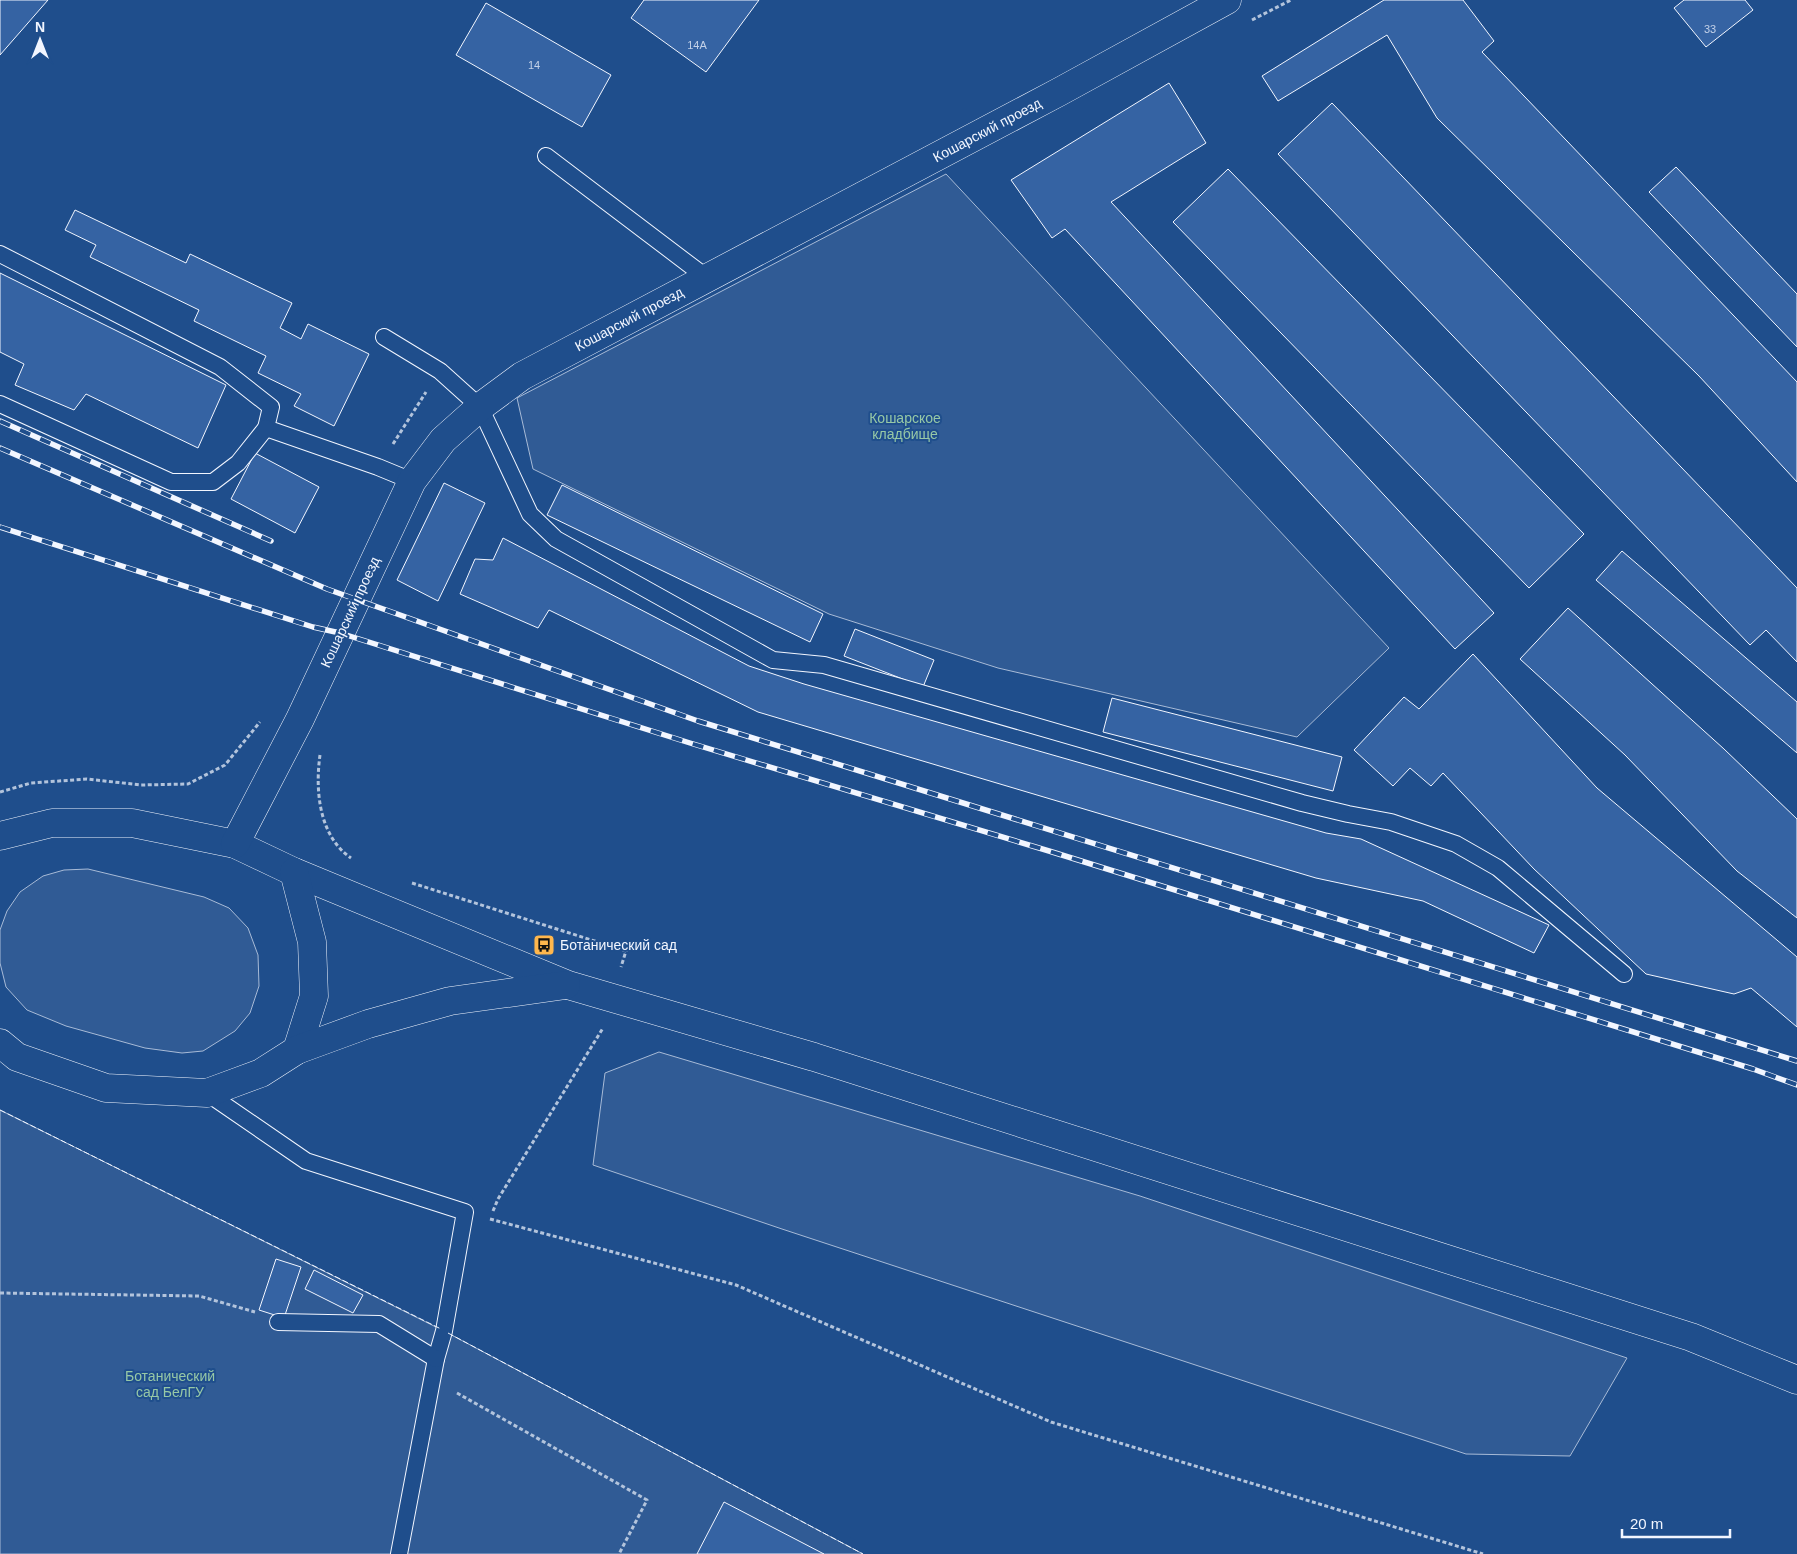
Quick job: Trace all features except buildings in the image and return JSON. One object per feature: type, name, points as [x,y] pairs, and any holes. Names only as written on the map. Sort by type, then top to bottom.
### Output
[{"type":"main road","name":"Кошарский проезд","points":[[236,844],[300,719],[412,481],[440,442],[480,407],[522,376],[1059,92],[1227,0]]},
{"type":"main road","points":[[0,836],[52,823],[132,823],[236,844],[294,872],[568,985],[814,1057],[1663,1328],[1691,1337],[1797,1380]]},
{"type":"main road","points":[[294,872],[312,942],[314,996],[297,1050]]},
{"type":"main road","points":[[0,1043],[17,1057],[106,1088],[207,1093],[261,1073],[297,1050],[368,1024],[450,1001],[568,985]]},
{"type":"lane","points":[[546,156],[707,278]]},
{"type":"lane","points":[[0,254],[220,367],[271,407],[266,428],[238,463],[213,482],[171,482],[0,404]]},
{"type":"lane","points":[[384,338],[440,371],[480,407],[530,514],[556,539],[773,660],[824,665],[1302,803],[1391,822],[1456,844],[1498,868],[1624,974]]},
{"type":"lane","points":[[266,428],[378,467],[412,481]]},
{"type":"lane","points":[[207,1093],[306,1161],[465,1212],[444,1331],[436,1359],[399,1554]]},
{"type":"lane","points":[[278,1322],[380,1324],[436,1359]]},
{"type":"path","points":[[378,467],[440,371]]},
{"type":"path","points":[[0,792],[31,783],[87,779],[141,784],[188,784],[225,766],[266,714]]},
{"type":"path","points":[[320,754],[318,771],[320,801],[326,829],[342,851],[354,860]]},
{"type":"path","points":[[404,880],[626,950],[602,1029],[498,1199],[487,1228]]},
{"type":"path","points":[[465,1212],[736,1285],[1051,1422],[1483,1554]]},
{"type":"path","points":[[0,1293],[199,1296],[242,1308],[278,1322]]},
{"type":"path","points":[[453,1390],[647,1500],[619,1554]]},
{"type":"shaded area","name":"Кошарское кладбище","points":[[946,174],[1389,648],[1297,737],[998,668],[829,614],[533,469],[517,398]]},
{"type":"shaded area","points":[[88,869],[204,897],[229,908],[248,928],[258,955],[259,986],[250,1013],[235,1031],[203,1051],[182,1053],[145,1048],[66,1026],[27,1010],[6,987],[0,963],[0,930],[7,911],[20,892],[43,876],[64,870]]},
{"type":"shaded area","points":[[659,1052],[1140,1196],[1627,1358],[1570,1456],[1466,1454],[593,1165],[605,1073]]},
{"type":"shaded area","name":"Ботанический сад БелГУ","points":[[0,1110],[444,1331],[863,1554],[0,1554]]},
{"type":"railway","points":[[0,421],[271,541]]},
{"type":"railway","points":[[0,448],[327,589],[698,721],[1797,1061]]},
{"type":"railway","points":[[0,527],[313,627],[340,633],[690,743],[1049,851],[1753,1069],[1797,1085]]},
{"type":"fence","points":[[0,1110],[441,1329]]},
{"type":"fence","points":[[448,1333],[863,1554]]},
{"type":"place","name":"Ботанический сад","points":[[544,945]]}]
